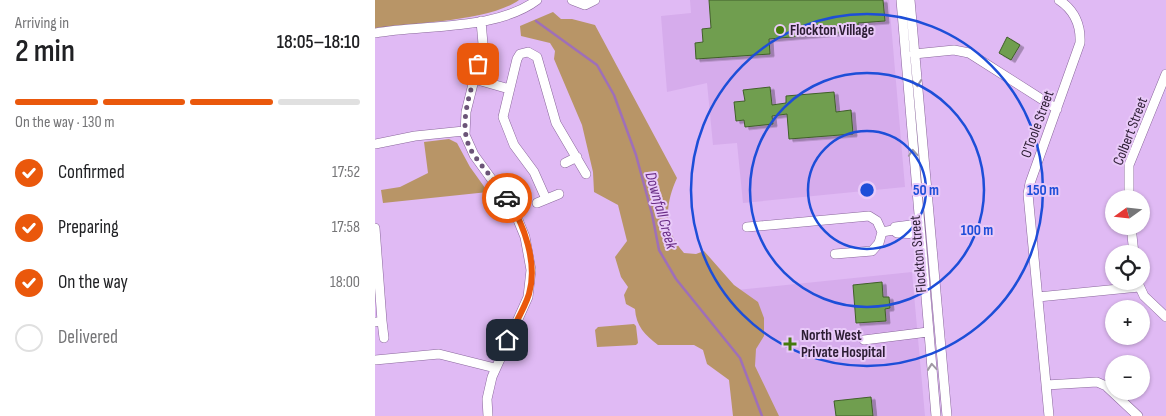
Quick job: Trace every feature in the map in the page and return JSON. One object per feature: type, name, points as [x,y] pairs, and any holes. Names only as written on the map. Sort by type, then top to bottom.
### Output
[{"type":"street","points":[[375,33],[481,20],[516,12],[537,0]]},
{"type":"street","points":[[571,0],[585,5],[595,0]]},
{"type":"street","name":"Flockton Street","points":[[901,0],[936,416]]},
{"type":"street","name":"Flockton Street","points":[[909,0],[947,416]]},
{"type":"street","name":"O'Toole Street","points":[[1049,416],[1029,194],[1030,183],[1079,49],[1080,37],[1074,14],[1059,0]]},
{"type":"street","points":[[481,20],[483,44],[466,112],[464,131],[474,155],[514,210],[525,237],[531,263],[528,297],[495,368],[488,392],[488,416]]},
{"type":"street","points":[[915,54],[954,50],[969,53],[1057,108]]},
{"type":"street","points":[[547,199],[534,172],[514,145],[505,123],[503,112],[518,56],[525,52],[534,54],[540,64],[557,123],[586,174]]},
{"type":"street","points":[[474,79],[509,89]]},
{"type":"street","name":"Colbert Street","points":[[1129,190],[1129,165],[1165,80]]},
{"type":"street","points":[[375,144],[415,136],[464,131]]},
{"type":"street","points":[[565,163],[577,157]]},
{"type":"street","points":[[537,203],[559,194]]},
{"type":"street","points":[[747,227],[869,216],[877,221],[882,232],[874,250],[835,254]]},
{"type":"street","points":[[375,228],[379,322],[384,338]]},
{"type":"street","points":[[882,232],[893,230],[897,233],[919,229]]},
{"type":"street","points":[[1038,297],[1105,288]]},
{"type":"street","points":[[1141,290],[1147,300],[1166,318]]},
{"type":"street","points":[[864,340],[928,332]]},
{"type":"street","points":[[375,360],[439,354],[495,368]]},
{"type":"street","points":[[1046,385],[1097,382],[1106,386],[1138,416]]},
{"type":"shaded area","points":[[375,0],[519,0],[490,13],[471,17],[375,28]]},
{"type":"shaded area","points":[[690,0],[889,0],[905,187],[743,203],[737,143],[713,145],[707,83],[667,92],[661,16],[691,13]]},
{"type":"shaded area","points":[[553,12],[561,19],[572,19],[595,25],[677,178],[670,197],[668,217],[672,235],[677,244],[684,253],[696,254],[704,251],[734,285],[758,302],[764,318],[764,336],[756,349],[755,366],[779,416],[733,416],[729,380],[707,364],[703,350],[694,345],[658,345],[642,330],[637,320],[635,309],[626,304],[624,295],[628,287],[621,277],[615,257],[627,241],[618,205],[594,192],[593,172],[582,125],[554,59],[555,51],[550,43],[521,36],[520,26]]},
{"type":"shaded area","points":[[449,139],[457,143],[470,167],[488,192],[383,203],[381,190],[400,187],[428,173],[424,142]]},
{"type":"shaded area","name":"North West Private Hospital","points":[[912,272],[925,416],[765,416],[717,292]]},
{"type":"shaded area","points":[[634,324],[636,326],[638,343],[636,345],[597,347],[595,330],[598,327]]},
{"type":"building","name":"Flockton Village","points":[[709,0],[883,0],[885,21],[858,23],[859,31],[769,39],[770,54],[696,59],[695,43],[703,42],[702,29],[711,28]]},
{"type":"building","points":[[1007,37],[1020,45],[1011,60],[999,53]]},
{"type":"building","points":[[770,87],[772,105],[786,103],[786,96],[834,92],[836,112],[851,110],[853,134],[789,139],[787,114],[772,116],[773,124],[745,127],[744,120],[736,121],[734,102],[745,101],[743,90]]},
{"type":"building","points":[[882,282],[883,297],[889,297],[890,308],[885,309],[886,321],[856,323],[853,285]]},
{"type":"building","points":[[871,397],[873,416],[836,416],[834,401]]},
{"type":"waterway","name":"Downfall Creek","points":[[536,21],[597,65],[614,95],[636,155],[652,214],[659,250],[676,279],[740,358],[762,416]]},
{"type":"way so far","points":[[478,64],[466,112],[465,135],[474,155],[507,198]]},
{"type":"place","name":"Flockton Village","points":[[780,30]]},
{"type":"place","name":"North West Private Hospital","points":[[790,344]]},
{"type":"route","points":[[507,198],[523,228],[530,256],[531,270],[531,286],[528,297],[507,340]]}]
